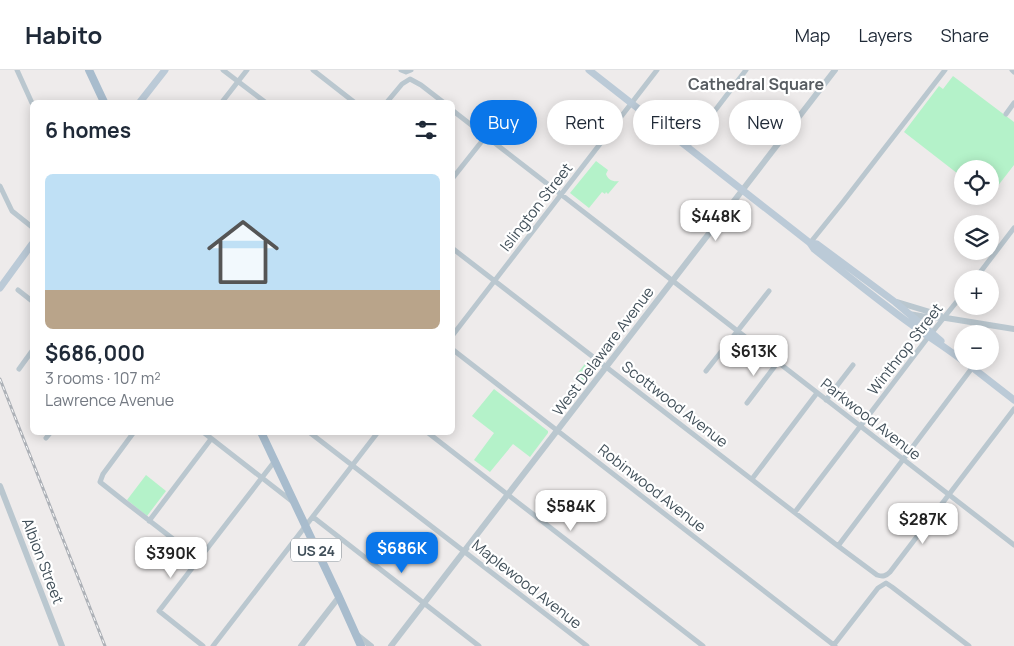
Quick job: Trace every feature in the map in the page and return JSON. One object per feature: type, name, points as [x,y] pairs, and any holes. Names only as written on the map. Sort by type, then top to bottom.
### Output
[{"type":"main road","points":[[89,70],[103,100]]},
{"type":"main road","points":[[142,100],[165,70]]},
{"type":"main road","points":[[589,70],[810,243],[814,249],[895,302],[931,335]]},
{"type":"main road","points":[[0,288],[30,247]]},
{"type":"main road","points":[[848,271],[892,310],[931,335],[954,354]]},
{"type":"main road","points":[[975,370],[1014,400]]},
{"type":"main road","name":"US 24","points":[[261,435],[361,646]]},
{"type":"street","points":[[17,70],[31,100]]},
{"type":"street","points":[[223,70],[262,100]]},
{"type":"street","points":[[224,100],[247,70]]},
{"type":"street","points":[[313,70],[351,100]]},
{"type":"street","points":[[401,70],[409,71]]},
{"type":"street","name":"Islington Street","points":[[455,332],[657,70]]},
{"type":"street","points":[[687,147],[746,70]]},
{"type":"street","name":"West Delaware Avenue","points":[[391,646],[834,70]]},
{"type":"street","points":[[810,243],[945,70]]},
{"type":"street","points":[[389,100],[402,84],[408,80],[412,80],[440,100]]},
{"type":"street","points":[[1006,114],[1014,104]]},
{"type":"street","name":"Parkwood Avenue","points":[[455,112],[470,124]]},
{"type":"street","points":[[455,175],[479,145]]},
{"type":"street","name":"Parkwood Avenue","points":[[498,145],[1014,545]]},
{"type":"street","points":[[0,186],[12,212],[30,226]]},
{"type":"street","points":[[982,270],[1014,228]]},
{"type":"street","name":"Scottwood Avenue","points":[[455,250],[877,575],[883,577],[890,572],[949,494]]},
{"type":"street","points":[[18,290],[30,299]]},
{"type":"street","points":[[706,371],[769,291]]},
{"type":"street","points":[[895,302],[946,318]]},
{"type":"street","name":"Winthrop Street","points":[[795,512],[954,307]]},
{"type":"street","points":[[892,310],[911,315],[946,318],[1014,329]]},
{"type":"street","name":"Robinwood Avenue","points":[[455,351],[834,646]]},
{"type":"street","points":[[19,369],[30,354]]},
{"type":"street","points":[[746,403],[778,362]]},
{"type":"street","points":[[826,400],[853,365]]},
{"type":"street","points":[[838,546],[970,370]]},
{"type":"street","points":[[752,479],[817,393]]},
{"type":"street","points":[[949,494],[1014,409]]},
{"type":"street","points":[[132,435],[102,474],[100,482],[199,559]]},
{"type":"street","points":[[207,435],[294,502]]},
{"type":"street","name":"Maplewood Avenue","points":[[313,435],[586,646]]},
{"type":"street","points":[[213,646],[376,435]]},
{"type":"street","points":[[431,435],[703,646]]},
{"type":"street","points":[[149,521],[212,439]]},
{"type":"street","points":[[203,646],[159,611],[274,462]]},
{"type":"street","name":"Albion Street","points":[[0,486],[62,646]]},
{"type":"street","points":[[313,517],[479,646]]},
{"type":"street","points":[[834,646],[878,588],[885,584],[888,584],[969,646]]},
{"type":"street","points":[[301,646],[339,597]]},
{"type":"street","points":[[354,632],[371,646]]},
{"type":"green space","points":[[953,76],[1014,122],[1014,165],[999,184],[999,160],[954,160],[954,171],[904,132],[939,86],[943,89]]},
{"type":"green space","points":[[596,161],[608,170],[606,174],[609,179],[619,181],[608,194],[602,192],[589,208],[570,193]]},
{"type":"green space","points":[[588,360],[598,368],[583,387],[573,379]]},
{"type":"green space","points":[[494,389],[548,431],[548,433],[530,457],[513,444],[490,472],[474,460],[494,433],[472,416]]},
{"type":"green space","points":[[146,475],[166,491],[147,516],[127,500]]},
{"type":"railway","points":[[0,379],[105,646]]},
{"type":"district","name":"Cathedral Square","points":[[756,84]]}]
